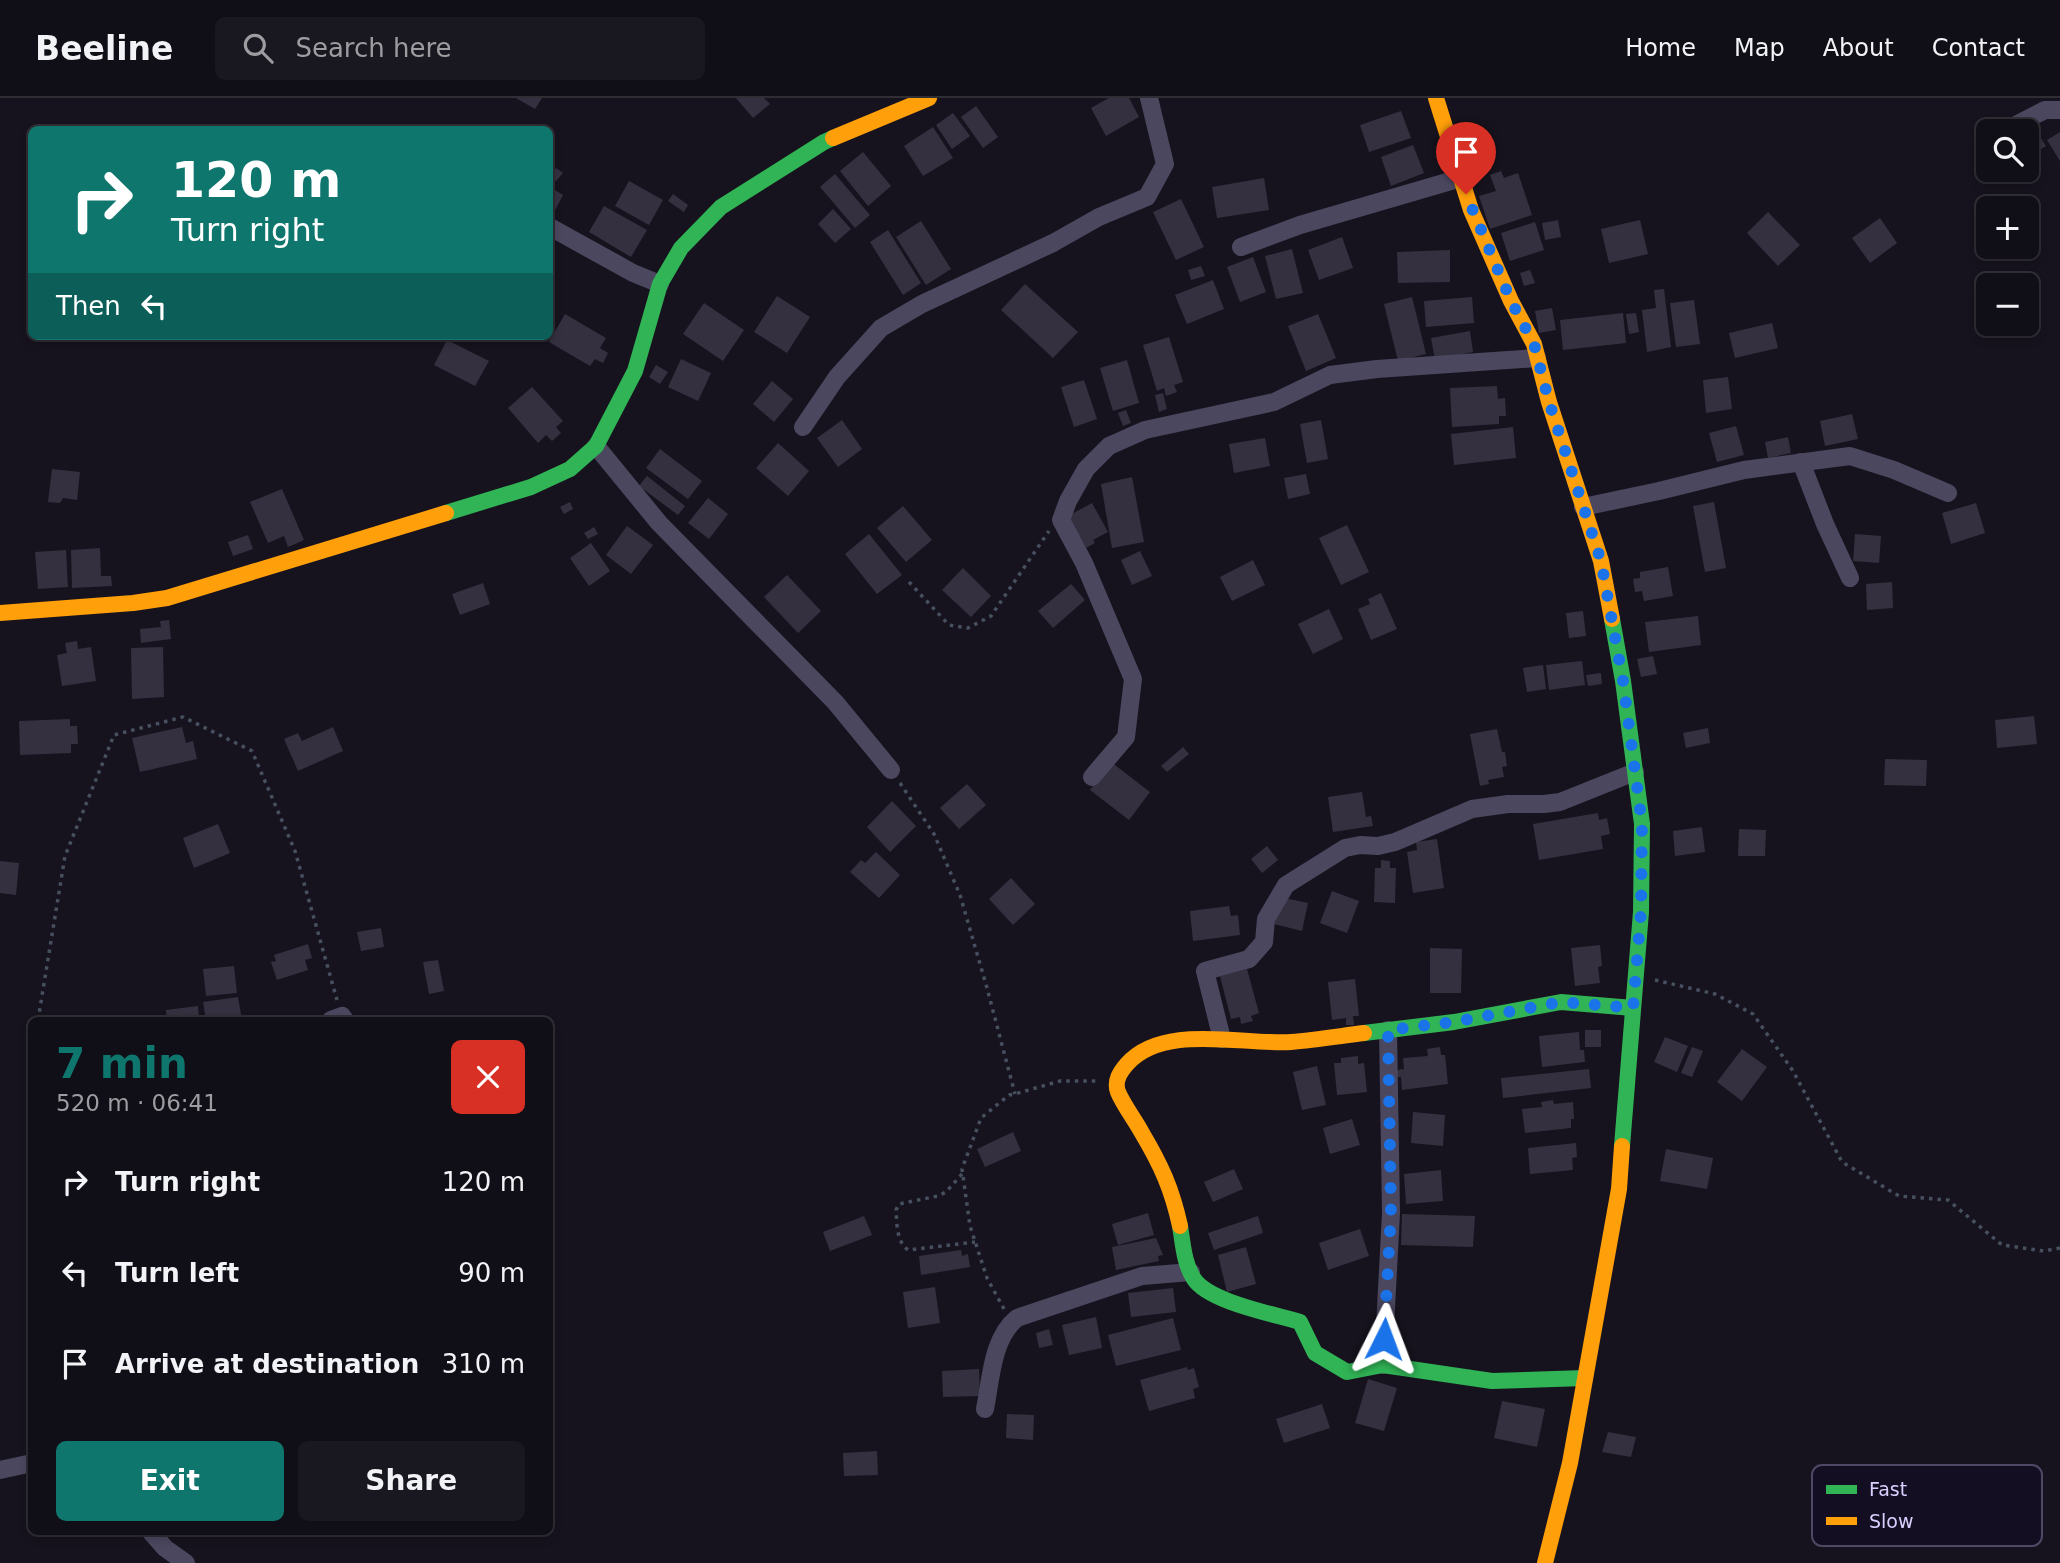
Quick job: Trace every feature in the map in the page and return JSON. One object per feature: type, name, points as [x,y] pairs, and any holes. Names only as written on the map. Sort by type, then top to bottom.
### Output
[{"type":"street","points":[[0,612],[133,603],[167,598],[531,487],[570,469],[596,446],[614,414],[635,371],[660,284],[681,247],[721,207],[824,142],[929,98]]},
{"type":"street","points":[[803,428],[837,377],[881,328],[922,304],[1053,243],[1099,217],[1147,197],[1165,164],[1149,98]]},
{"type":"street","points":[[1436,98],[1471,210],[1511,301],[1534,344],[1549,402],[1601,561],[1623,681],[1642,824],[1641,912],[1619,1189],[1570,1463],[1545,1563]]},
{"type":"street","points":[[2028,119],[2045,110],[2060,110]]},
{"type":"street","points":[[1241,247],[1300,225],[1461,178]]},
{"type":"street","points":[[553,229],[632,273],[660,284]]},
{"type":"street","points":[[1091,777],[1126,737],[1133,680],[1084,563],[1061,520],[1086,469],[1109,446],[1145,430],[1274,402],[1330,375],[1377,369],[1537,358]]},
{"type":"street","points":[[596,446],[659,523],[835,702],[891,770]]},
{"type":"street","points":[[1583,507],[1744,470],[1850,456],[1894,470],[1948,493]]},
{"type":"street","points":[[1801,462],[1850,578]]},
{"type":"street","points":[[1222,1039],[1205,971],[1249,959],[1264,942],[1266,919],[1286,884],[1345,848],[1395,842],[1472,809],[1508,804],[1560,802],[1635,772]]},
{"type":"street","points":[[1585,1378],[1492,1381],[1383,1365],[1348,1372],[1315,1353],[1300,1322],[1224,1300],[1196,1282],[1188,1267],[1174,1197],[1158,1162],[1117,1090],[1117,1081],[1118,1074],[1133,1057],[1156,1045],[1180,1040],[1289,1042],[1454,1022],[1561,1002],[1633,1008]]},
{"type":"street","points":[[1383,1365],[1391,1213],[1388,1030]]},
{"type":"street","points":[[985,1409],[996,1353],[1007,1326],[1017,1318],[1142,1276],[1191,1272]]},
{"type":"street","points":[[0,1470],[28,1464]]},
{"type":"street","points":[[154,1535],[165,1548],[186,1563]]},
{"type":"path","points":[[909,582],[949,625],[968,628],[991,616],[1066,506]]},
{"type":"path","points":[[38,1017],[65,856],[114,735],[183,718],[252,751],[295,851],[338,1017]]},
{"type":"path","points":[[891,770],[934,834],[960,895],[988,988],[1015,1094]]},
{"type":"path","points":[[1636,976],[1715,994],[1754,1014],[1793,1071],[1842,1162],[1899,1196],[1948,1199],[2002,1245],[2044,1251],[2060,1248]]},
{"type":"path","points":[[1012,1322],[987,1278],[970,1226],[962,1170],[981,1118],[1009,1095],[1060,1081],[1117,1081]]},
{"type":"path","points":[[963,1173],[946,1192],[938,1196],[899,1204],[895,1210],[899,1238],[908,1250],[975,1242]]},
{"type":"building","points":[[516,98],[542,98],[535,109]]},
{"type":"building","points":[[736,98],[764,98],[770,104],[753,118]]},
{"type":"building","points":[[1109,98],[1129,98],[1139,117],[1106,136],[1091,108]]},
{"type":"building","points":[[976,106],[998,137],[983,148],[961,117]]},
{"type":"building","points":[[1401,111],[1411,138],[1369,152],[1360,125]]},
{"type":"building","points":[[953,113],[970,136],[952,149],[936,125]]},
{"type":"building","points":[[933,127],[953,158],[923,176],[904,146]]},
{"type":"building","points":[[2060,132],[2060,161],[2047,140]]},
{"type":"building","points":[[2039,135],[2046,146],[2039,150]]},
{"type":"building","points":[[1413,145],[1424,173],[1391,186],[1381,157]]},
{"type":"building","points":[[863,152],[891,186],[868,206],[840,171]]},
{"type":"building","points":[[556,168],[563,173],[556,181],[553,172]]},
{"type":"building","points":[[1501,171],[1504,178],[1518,173],[1532,215],[1490,229],[1479,196],[1496,191],[1490,175]]},
{"type":"building","points":[[835,174],[870,215],[855,228],[820,187]]},
{"type":"building","points":[[1264,178],[1269,210],[1217,218],[1212,187]]},
{"type":"building","points":[[629,181],[663,200],[649,225],[615,206]]},
{"type":"building","points":[[553,189],[563,195],[553,214]]},
{"type":"building","points":[[673,194],[688,205],[684,212],[668,201]]},
{"type":"building","points":[[1181,199],[1204,247],[1176,260],[1153,212]]},
{"type":"building","points":[[604,206],[647,230],[631,257],[589,232]]},
{"type":"building","points":[[833,209],[851,229],[835,243],[818,224]]},
{"type":"building","points":[[1768,212],[1800,245],[1778,266],[1747,233]]},
{"type":"building","points":[[1880,218],[1897,243],[1870,263],[1852,238]]},
{"type":"building","points":[[1558,220],[1561,237],[1545,240],[1542,223]]},
{"type":"building","points":[[1640,220],[1648,254],[1609,263],[1601,229]]},
{"type":"building","points":[[921,221],[951,269],[926,285],[896,237]]},
{"type":"building","points":[[1535,222],[1544,250],[1510,261],[1501,233]]},
{"type":"building","points":[[888,230],[921,283],[903,295],[870,242]]},
{"type":"building","points":[[1342,237],[1353,268],[1319,280],[1308,250]]},
{"type":"building","points":[[1292,249],[1303,293],[1276,299],[1265,256]]},
{"type":"building","points":[[1450,250],[1450,282],[1398,283],[1397,252]]},
{"type":"building","points":[[1253,257],[1266,292],[1240,302],[1227,267]]},
{"type":"building","points":[[1201,266],[1205,276],[1191,280],[1188,270]]},
{"type":"building","points":[[1530,270],[1535,283],[1524,286],[1520,273]]},
{"type":"building","points":[[1213,280],[1224,309],[1187,324],[1175,295]]},
{"type":"building","points":[[1025,284],[1078,332],[1053,358],[1001,310]]},
{"type":"building","points":[[1664,289],[1671,347],[1647,352],[1642,310],[1656,308],[1654,290]]},
{"type":"building","points":[[777,296],[810,317],[787,353],[754,332]]},
{"type":"building","points":[[1412,297],[1426,354],[1398,361],[1384,304]]},
{"type":"building","points":[[1472,297],[1474,323],[1426,327],[1424,301]]},
{"type":"building","points":[[1694,300],[1700,344],[1676,347],[1670,303]]},
{"type":"building","points":[[704,303],[744,330],[723,361],[683,334]]},
{"type":"building","points":[[1552,308],[1556,330],[1539,333],[1535,311]]},
{"type":"building","points":[[1623,313],[1626,343],[1563,350],[1560,320]]},
{"type":"building","points":[[1636,313],[1639,332],[1629,334],[1626,314]]},
{"type":"building","points":[[565,314],[606,338],[600,348],[608,353],[603,363],[595,359],[590,366],[549,342],[553,340]]},
{"type":"building","points":[[1318,314],[1336,358],[1306,371],[1288,326]]},
{"type":"building","points":[[1772,323],[1778,348],[1735,358],[1729,333]]},
{"type":"building","points":[[1470,331],[1473,352],[1435,360],[1431,338]]},
{"type":"building","points":[[1169,337],[1183,382],[1174,385],[1177,392],[1166,396],[1164,388],[1157,391],[1143,345]]},
{"type":"building","points":[[447,340],[489,361],[475,386],[434,365]]},
{"type":"building","points":[[681,359],[711,373],[698,401],[668,387]]},
{"type":"building","points":[[1127,360],[1139,403],[1113,411],[1100,368]]},
{"type":"building","points":[[656,365],[668,372],[660,384],[649,377]]},
{"type":"building","points":[[1728,377],[1732,409],[1706,413],[1703,380]]},
{"type":"building","points":[[1084,380],[1097,419],[1074,427],[1061,387]]},
{"type":"building","points":[[772,381],[793,399],[774,422],[753,404]]},
{"type":"building","points":[[1497,386],[1498,399],[1505,398],[1506,416],[1499,416],[1499,424],[1452,427],[1450,388]]},
{"type":"building","points":[[532,387],[563,421],[556,427],[561,433],[552,441],[546,435],[538,443],[508,408]]},
{"type":"building","points":[[1163,393],[1167,409],[1159,412],[1155,395]]},
{"type":"building","points":[[1126,410],[1131,423],[1123,426],[1118,413]]},
{"type":"building","points":[[1852,414],[1858,439],[1825,446],[1820,421]]},
{"type":"building","points":[[842,420],[862,449],[838,467],[817,438]]},
{"type":"building","points":[[1321,420],[1328,459],[1307,463],[1300,424]]},
{"type":"building","points":[[1736,426],[1744,455],[1717,462],[1709,433]]},
{"type":"building","points":[[1513,427],[1516,458],[1454,465],[1451,434]]},
{"type":"building","points":[[1788,437],[1791,453],[1768,458],[1765,442]]},
{"type":"building","points":[[1265,438],[1270,466],[1234,473],[1229,444]]},
{"type":"building","points":[[778,443],[809,471],[788,496],[756,468]]},
{"type":"building","points":[[660,449],[702,481],[688,499],[646,468]]},
{"type":"building","points":[[52,469],[80,472],[77,500],[63,498],[60,503],[48,502]]},
{"type":"building","points":[[1306,474],[1310,494],[1288,499],[1284,478]]},
{"type":"building","points":[[647,476],[685,506],[678,515],[639,486]]},
{"type":"building","points":[[1132,477],[1144,542],[1112,548],[1101,484]]},
{"type":"building","points":[[282,489],[304,540],[288,547],[284,536],[268,543],[250,502]]},
{"type":"building","points":[[708,498],[728,514],[709,539],[688,523]]},
{"type":"building","points":[[570,502],[573,509],[564,514],[560,507]]},
{"type":"building","points":[[1714,502],[1726,568],[1705,572],[1693,506]]},
{"type":"building","points":[[1092,503],[1108,532],[1093,540],[1095,543],[1086,548],[1068,516]]},
{"type":"building","points":[[1976,503],[1985,533],[1951,544],[1942,513]]},
{"type":"building","points":[[903,506],[932,540],[906,562],[877,528]]},
{"type":"building","points":[[1347,525],[1369,572],[1341,585],[1319,538]]},
{"type":"building","points":[[627,526],[653,545],[631,574],[606,555]]},
{"type":"building","points":[[594,527],[598,534],[588,539],[584,533]]},
{"type":"building","points":[[869,534],[902,575],[877,594],[845,554]]},
{"type":"building","points":[[1855,534],[1881,536],[1879,563],[1853,561]]},
{"type":"building","points":[[248,535],[253,549],[233,556],[228,542]]},
{"type":"building","points":[[591,543],[610,571],[589,586],[570,558]]},
{"type":"building","points":[[100,548],[101,576],[111,576],[112,586],[72,588],[71,550]]},
{"type":"building","points":[[66,550],[68,587],[38,589],[35,552]]},
{"type":"building","points":[[1140,551],[1152,576],[1132,585],[1121,560]]},
{"type":"building","points":[[1253,560],[1265,585],[1232,601],[1220,577]]},
{"type":"building","points":[[1668,567],[1673,596],[1644,601],[1642,591],[1635,592],[1633,579],[1640,578],[1640,572]]},
{"type":"building","points":[[963,568],[991,596],[971,617],[942,590]]},
{"type":"building","points":[[787,575],[821,611],[798,633],[764,597]]},
{"type":"building","points":[[1892,582],[1893,608],[1867,610],[1866,584]]},
{"type":"building","points":[[483,583],[490,604],[460,615],[452,594]]},
{"type":"building","points":[[1071,584],[1085,600],[1053,628],[1038,611]]},
{"type":"building","points":[[1381,593],[1397,629],[1371,640],[1358,609],[1370,604],[1368,599]]},
{"type":"building","points":[[1329,609],[1343,639],[1313,654],[1298,624]]},
{"type":"building","points":[[1583,611],[1586,636],[1569,638],[1566,613]]},
{"type":"building","points":[[1698,616],[1701,645],[1649,652],[1645,622]]},
{"type":"building","points":[[169,620],[171,639],[141,643],[140,629],[161,627],[160,621]]},
{"type":"building","points":[[77,641],[78,649],[91,647],[96,681],[62,686],[57,655],[67,653],[65,643]]},
{"type":"building","points":[[163,647],[164,697],[132,699],[131,648]]},
{"type":"building","points":[[1653,656],[1657,674],[1641,677],[1637,659]]},
{"type":"building","points":[[1582,661],[1585,685],[1549,690],[1546,665]]},
{"type":"building","points":[[1543,665],[1546,689],[1527,692],[1523,668]]},
{"type":"building","points":[[1601,673],[1602,684],[1588,686],[1586,675]]},
{"type":"building","points":[[2034,716],[2037,744],[1997,748],[1995,720]]},
{"type":"building","points":[[70,719],[70,726],[77,726],[78,744],[71,744],[71,753],[20,755],[19,721]]},
{"type":"building","points":[[182,727],[186,743],[193,741],[197,759],[140,772],[132,738]]},
{"type":"building","points":[[333,727],[343,751],[298,771],[284,739],[298,733],[302,741]]},
{"type":"building","points":[[1708,728],[1710,743],[1686,748],[1683,733]]},
{"type":"building","points":[[1497,729],[1502,752],[1505,752],[1507,766],[1502,767],[1504,777],[1488,780],[1489,784],[1480,786],[1470,734]]},
{"type":"building","points":[[1183,747],[1189,754],[1167,772],[1161,766]]},
{"type":"building","points":[[1885,759],[1927,760],[1926,786],[1884,785]]},
{"type":"building","points":[[1111,762],[1150,792],[1129,820],[1090,790]]},
{"type":"building","points":[[967,784],[986,805],[959,829],[940,808]]},
{"type":"building","points":[[1362,792],[1366,817],[1371,816],[1373,826],[1333,832],[1328,797]]},
{"type":"building","points":[[892,801],[916,826],[890,852],[867,827]]},
{"type":"building","points":[[1598,813],[1599,820],[1607,818],[1610,834],[1601,836],[1603,849],[1539,860],[1533,824]]},
{"type":"building","points":[[218,824],[230,853],[194,868],[183,838]]},
{"type":"building","points":[[1702,827],[1705,852],[1675,856],[1673,831]]},
{"type":"building","points":[[1739,829],[1766,830],[1765,856],[1738,856]]},
{"type":"building","points":[[1437,839],[1444,888],[1413,893],[1407,852],[1417,850],[1416,842]]},
{"type":"building","points":[[1267,846],[1278,860],[1262,873],[1251,859]]},
{"type":"building","points":[[876,852],[900,875],[879,898],[850,872],[861,860],[865,863]]},
{"type":"building","points":[[1381,860],[1390,861],[1390,868],[1396,868],[1395,903],[1374,902],[1375,868],[1381,868]]},
{"type":"building","points":[[0,861],[19,863],[16,895],[0,893]]},
{"type":"building","points":[[1011,878],[1035,904],[1013,925],[989,899]]},
{"type":"building","points":[[1332,891],[1359,901],[1347,933],[1320,923]]},
{"type":"building","points":[[1280,897],[1308,903],[1302,931],[1274,924]]},
{"type":"building","points":[[1229,906],[1231,916],[1238,915],[1240,935],[1193,941],[1190,911]]},
{"type":"building","points":[[381,928],[384,947],[361,951],[357,932]]},
{"type":"building","points":[[308,944],[312,958],[305,960],[308,970],[277,980],[271,962],[276,961],[274,955]]},
{"type":"building","points":[[1600,945],[1600,983],[1575,986],[1571,948]]},
{"type":"building","points":[[1430,948],[1462,949],[1461,993],[1430,993]]},
{"type":"building","points":[[438,960],[444,991],[429,994],[423,962]]},
{"type":"building","points":[[234,966],[237,993],[206,996],[203,969]]},
{"type":"building","points":[[1247,969],[1259,1013],[1251,1016],[1253,1021],[1241,1024],[1240,1017],[1231,1019],[1220,976]]},
{"type":"building","points":[[1355,979],[1359,1016],[1353,1016],[1354,1025],[1346,1025],[1346,1018],[1332,1020],[1328,982]]},
{"type":"building","points":[[238,997],[241,1017],[206,1017],[203,1002]]},
{"type":"building","points":[[198,1006],[199,1017],[167,1017],[166,1010]]},
{"type":"building","points":[[1585,1030],[1601,1030],[1601,1047],[1585,1047]]},
{"type":"building","points":[[1579,1032],[1580,1050],[1584,1050],[1585,1062],[1542,1067],[1539,1036]]},
{"type":"building","points":[[1665,1037],[1688,1046],[1677,1072],[1654,1062]]},
{"type":"building","points":[[1440,1047],[1441,1055],[1445,1055],[1448,1084],[1402,1090],[1401,1077],[1396,1077],[1396,1070],[1404,1069],[1403,1058],[1428,1056],[1427,1049]]},
{"type":"building","points":[[1692,1047],[1703,1051],[1692,1077],[1681,1073]]},
{"type":"building","points":[[1742,1049],[1767,1067],[1742,1101],[1717,1082]]},
{"type":"building","points":[[1358,1056],[1358,1064],[1364,1063],[1367,1092],[1337,1095],[1334,1063],[1341,1063],[1341,1058]]},
{"type":"building","points":[[1317,1066],[1326,1105],[1302,1110],[1293,1072]]},
{"type":"building","points":[[1589,1069],[1591,1088],[1503,1098],[1501,1078]]},
{"type":"building","points":[[1553,1100],[1554,1104],[1573,1102],[1574,1119],[1571,1119],[1571,1128],[1525,1133],[1522,1109],[1542,1107],[1541,1102]]},
{"type":"building","points":[[1413,1112],[1445,1115],[1443,1146],[1411,1143]]},
{"type":"building","points":[[1352,1119],[1360,1145],[1330,1154],[1323,1128]]},
{"type":"building","points":[[1013,1132],[1021,1151],[985,1167],[977,1149]]},
{"type":"building","points":[[1576,1143],[1577,1157],[1572,1158],[1573,1170],[1530,1174],[1528,1148]]},
{"type":"building","points":[[1666,1149],[1713,1158],[1707,1189],[1660,1181]]},
{"type":"building","points":[[1234,1169],[1243,1189],[1213,1202],[1204,1182]]},
{"type":"building","points":[[1441,1170],[1443,1201],[1406,1204],[1404,1174]]},
{"type":"building","points":[[1148,1213],[1154,1235],[1118,1245],[1112,1224]]},
{"type":"building","points":[[1402,1214],[1475,1216],[1473,1247],[1401,1245]]},
{"type":"building","points":[[864,1216],[872,1235],[830,1251],[823,1232]]},
{"type":"building","points":[[1258,1216],[1263,1233],[1214,1250],[1208,1233]]},
{"type":"building","points":[[1360,1229],[1369,1256],[1328,1270],[1319,1243]]},
{"type":"building","points":[[1156,1238],[1163,1255],[1158,1256],[1159,1261],[1116,1270],[1112,1247]]},
{"type":"building","points":[[1246,1247],[1256,1284],[1227,1292],[1218,1255]]},
{"type":"building","points":[[961,1250],[962,1256],[968,1254],[970,1267],[921,1275],[919,1256]]},
{"type":"building","points":[[935,1287],[940,1323],[908,1328],[903,1292]]},
{"type":"building","points":[[1173,1288],[1176,1312],[1131,1317],[1128,1293]]},
{"type":"building","points":[[1096,1317],[1102,1348],[1069,1355],[1062,1325]]},
{"type":"building","points":[[1173,1318],[1181,1350],[1116,1366],[1108,1335]]},
{"type":"building","points":[[1049,1329],[1053,1345],[1039,1348],[1036,1333]]},
{"type":"building","points":[[1187,1367],[1188,1370],[1194,1368],[1199,1387],[1193,1389],[1195,1398],[1149,1411],[1140,1380]]},
{"type":"building","points":[[979,1369],[980,1396],[943,1397],[942,1371]]},
{"type":"building","points":[[1368,1379],[1397,1388],[1384,1431],[1355,1423]]},
{"type":"building","points":[[1502,1401],[1545,1409],[1537,1447],[1494,1438]]},
{"type":"building","points":[[1322,1404],[1330,1428],[1284,1443],[1276,1419]]},
{"type":"building","points":[[1007,1414],[1034,1415],[1033,1440],[1006,1438]]},
{"type":"building","points":[[1608,1432],[1636,1437],[1631,1457],[1602,1452]]},
{"type":"building","points":[[877,1451],[878,1475],[844,1476],[843,1453]]},
{"type":"traffic: fast","points":[[446,513],[531,487],[570,469],[596,446],[635,371],[660,284],[681,248],[721,207],[833,138]]},
{"type":"traffic: fast","points":[[1612,619],[1642,824],[1641,912],[1622,1146]]},
{"type":"traffic: fast","points":[[1364,1033],[1454,1022],[1561,1002],[1633,1008]]},
{"type":"traffic: fast","points":[[1180,1226],[1188,1267],[1202,1287],[1227,1301],[1300,1322],[1315,1353],[1347,1372],[1383,1365],[1492,1381],[1585,1378]]},
{"type":"traffic: slow","points":[[833,138],[929,98]]},
{"type":"traffic: slow","points":[[1436,98],[1471,210],[1511,301],[1534,344],[1549,402],[1601,561],[1612,619]]},
{"type":"traffic: slow","points":[[0,613],[167,598],[446,513]]},
{"type":"traffic: slow","points":[[1180,1226],[1160,1167],[1118,1092],[1118,1077],[1127,1064],[1142,1051],[1182,1040],[1291,1042],[1364,1033]]},
{"type":"traffic: slow","points":[[1545,1563],[1570,1463],[1619,1189],[1622,1146]]},
{"type":"route","points":[[1384,1339],[1391,1213],[1388,1030],[1454,1022],[1561,1002],[1633,1008],[1641,912],[1642,824],[1623,681],[1601,561],[1549,402],[1534,344],[1511,301],[1466,194]]}]
